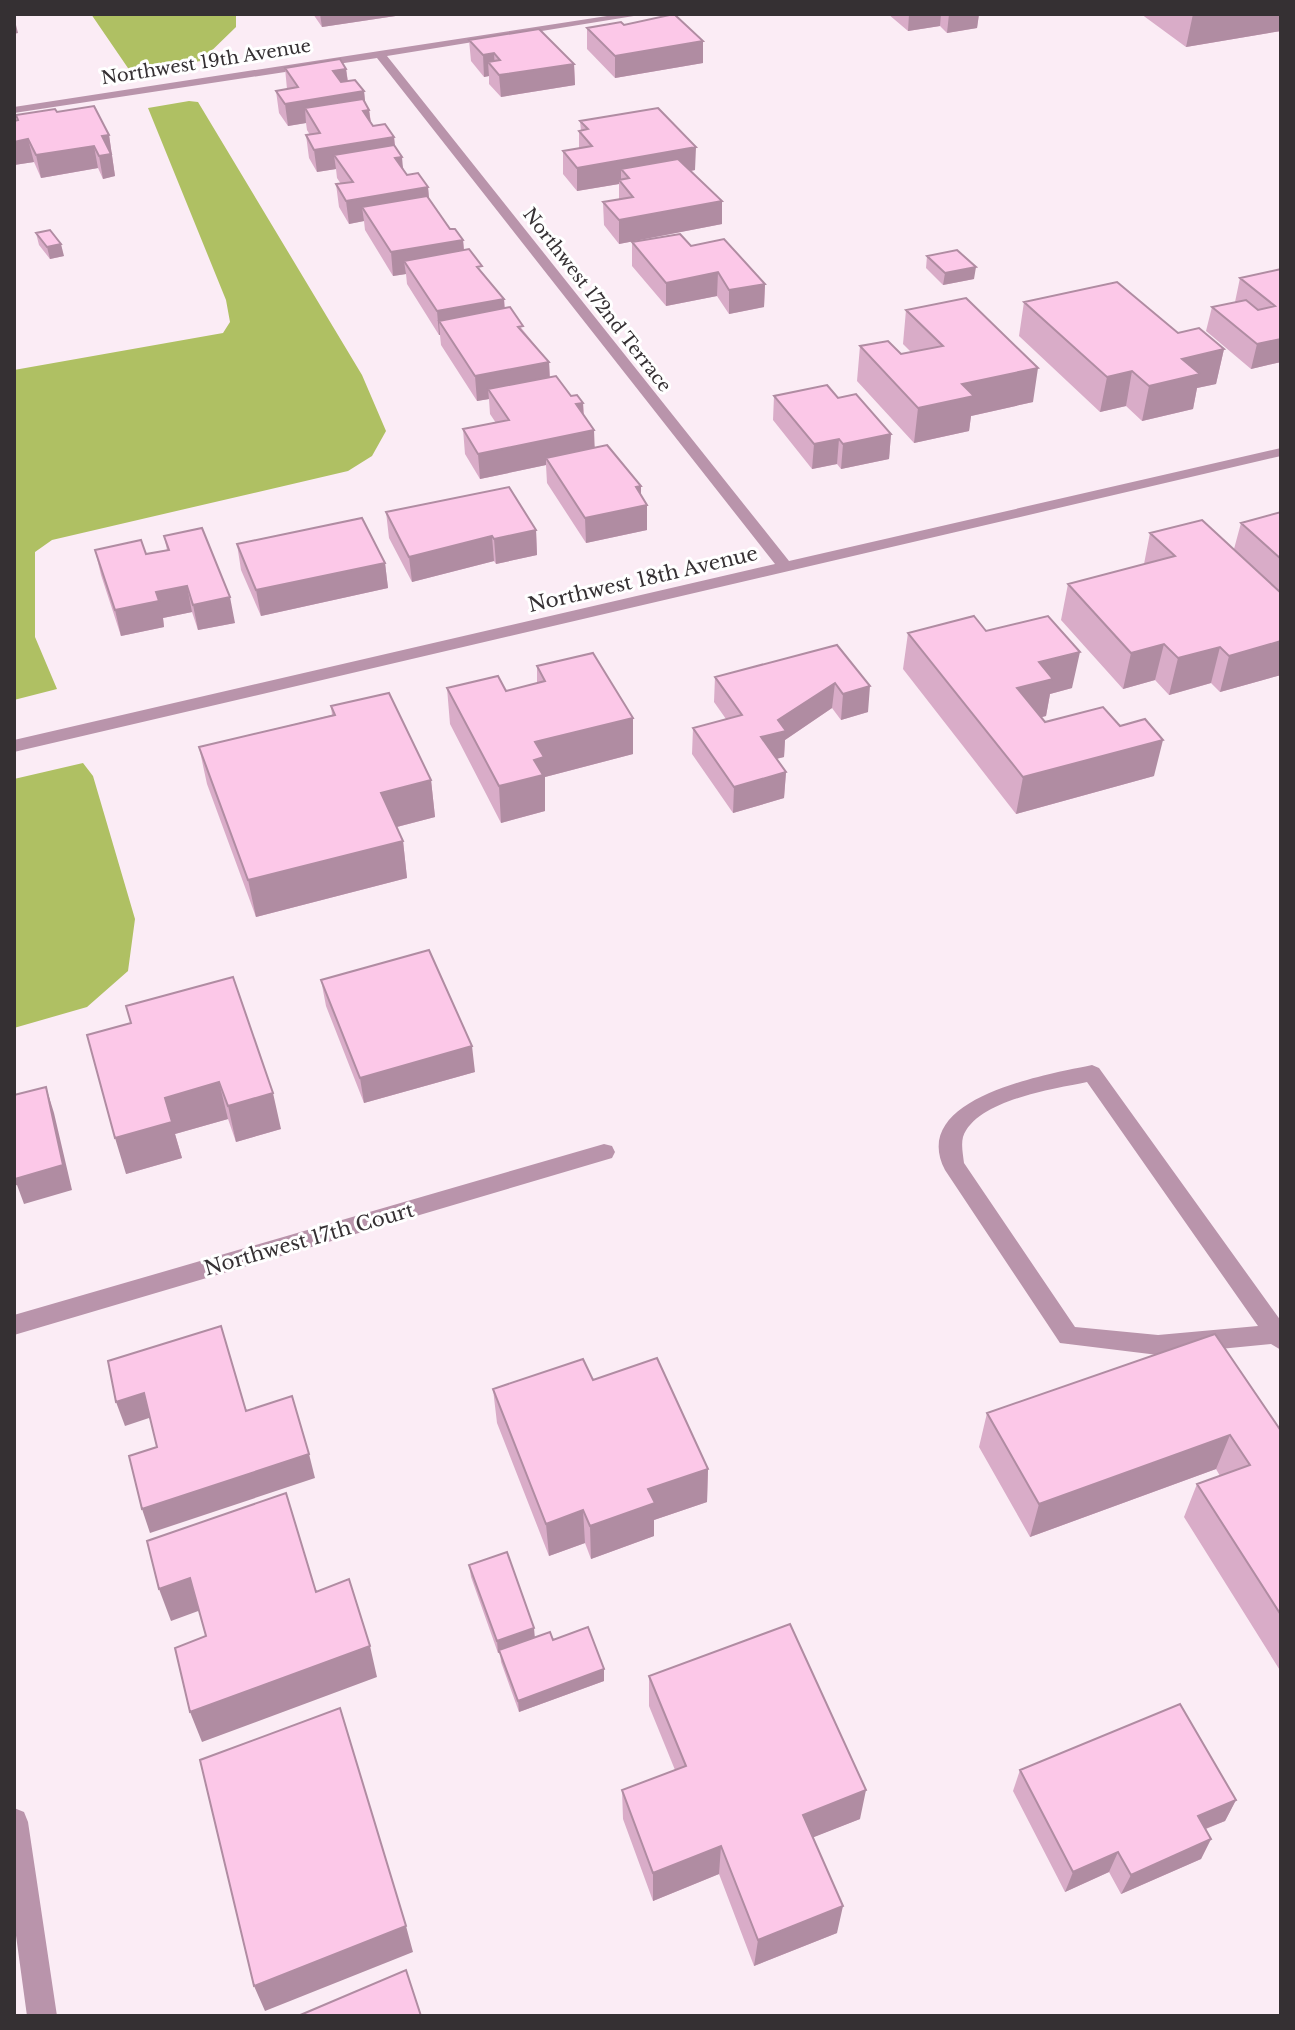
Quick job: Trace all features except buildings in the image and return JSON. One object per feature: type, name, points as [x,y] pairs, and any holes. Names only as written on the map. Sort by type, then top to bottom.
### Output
[{"type":"street","name":"Northwest 19th Avenue","points":[[14,110],[641,14]]},
{"type":"street","name":"Northwest 172nd Terrace","points":[[380,54],[787,569]]},
{"type":"street","name":"Northwest 18th Avenue","points":[[14,746],[1281,452]]},
{"type":"street","points":[[1092,1073],[1279,1337],[1158,1345],[1068,1336],[953,1164],[952,1137],[965,1117],[993,1098],[1092,1073]]},
{"type":"street","name":"Northwest 17th Court","points":[[14,1325],[604,1152]]},
{"type":"street","points":[[14,1822],[42,2016]]},
{"type":"shaded area","points":[[91,14],[236,14],[236,27],[201,61],[130,71]]},
{"type":"shaded area","points":[[198,102],[362,375],[386,431],[372,456],[348,471],[52,540],[35,552],[35,637],[57,689],[14,700],[14,370],[223,333],[230,322],[226,300],[148,108]]},
{"type":"shaded area","points":[[83,763],[93,776],[135,919],[128,971],[87,1007],[14,1028],[14,779]]}]
